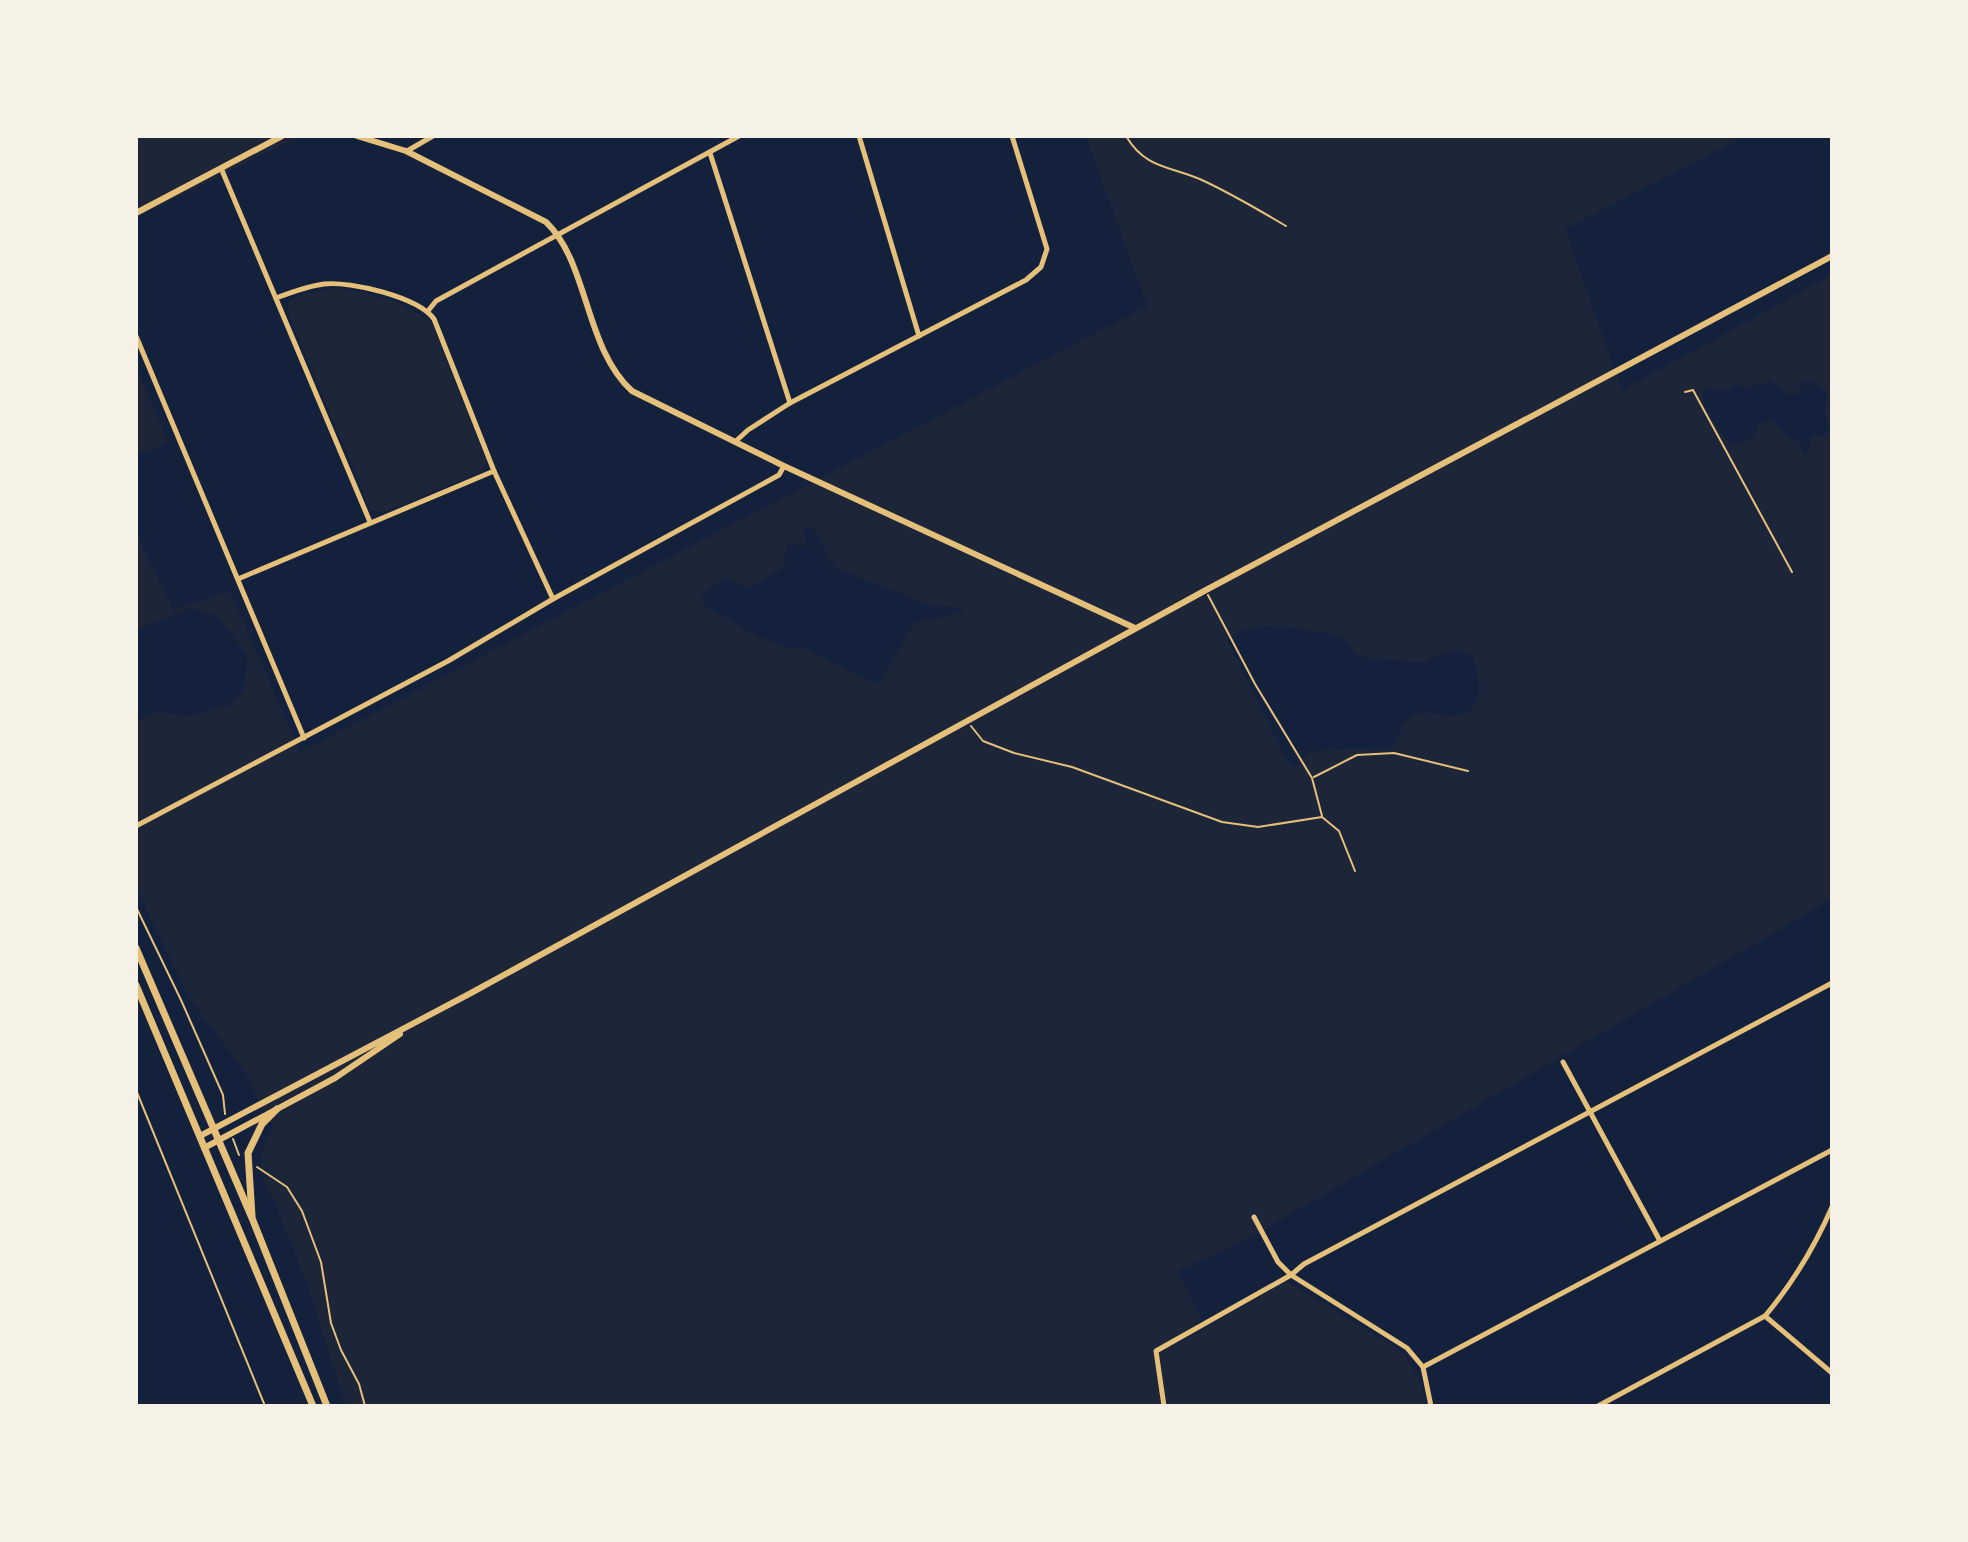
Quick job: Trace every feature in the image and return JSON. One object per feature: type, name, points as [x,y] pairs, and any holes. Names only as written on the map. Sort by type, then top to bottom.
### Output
[{"type":"main road","points":[[136,948],[252,1218],[327,1406]]},
{"type":"main road","points":[[136,985],[313,1406]]},
{"type":"main road","points":[[252,1218],[248,1153],[262,1124],[277,1109]]},
{"type":"street","points":[[136,213],[282,136]]},
{"type":"street","points":[[357,136],[406,151],[546,222],[559,234],[595,331],[618,378],[632,391],[784,466],[1135,628]]},
{"type":"street","points":[[406,151],[433,136]]},
{"type":"street","points":[[428,311],[436,301],[739,136]]},
{"type":"street","points":[[859,136],[919,336]]},
{"type":"street","points":[[736,441],[790,403],[1026,280],[1041,267],[1047,249],[1012,136]]},
{"type":"street","points":[[710,153],[790,403]]},
{"type":"street","points":[[221,168],[370,522]]},
{"type":"street","points":[[200,1136],[423,1018],[1135,628],[1832,256]]},
{"type":"street","points":[[276,298],[301,289],[341,284],[402,299],[428,311],[437,326],[494,471],[553,599]]},
{"type":"street","points":[[136,336],[304,738]]},
{"type":"street","points":[[136,826],[448,661],[553,599],[779,475],[784,466]]},
{"type":"street","points":[[238,579],[494,471]]},
{"type":"street","points":[[1164,1406],[1156,1351],[1291,1275],[1304,1264],[1832,983]]},
{"type":"street","points":[[204,1148],[335,1078],[423,1018]]},
{"type":"street","points":[[1563,1062],[1660,1241]]},
{"type":"street","points":[[1423,1367],[1832,1150]]},
{"type":"street","points":[[1598,1406],[1765,1316],[1778,1301],[1820,1233],[1832,1207]]},
{"type":"street","points":[[1254,1217],[1278,1262],[1291,1275],[1407,1348],[1423,1367],[1431,1406]]},
{"type":"street","points":[[1765,1316],[1832,1373]]},
{"type":"lane","points":[[136,1090],[265,1406]]},
{"type":"path","points":[[1126,136],[1135,151],[1158,166],[1202,179],[1286,226]]},
{"type":"path","points":[[1685,392],[1693,390],[1792,572]]},
{"type":"path","points":[[1206,590],[1255,684],[1312,778],[1322,817],[1339,831],[1355,871]]},
{"type":"path","points":[[968,720],[983,741],[1014,753],[1072,767],[1222,822],[1258,827],[1322,817]]},
{"type":"path","points":[[1312,778],[1357,755],[1394,753],[1468,771]]},
{"type":"path","points":[[136,907],[223,1095],[223,1108]]},
{"type":"path","points":[[233,1137],[241,1159]]},
{"type":"path","points":[[254,1165],[287,1187],[302,1211],[321,1262],[331,1323],[359,1384],[365,1406]]},
{"type":"shaded area","points":[[136,136],[301,136],[136,218]]},
{"type":"shaded area","points":[[1086,136],[1745,136],[1565,229],[1622,390],[1832,275],[1832,899],[1253,1236],[1178,1271],[1201,1319],[1168,1349],[1287,1281],[1404,1353],[1422,1384],[1426,1406],[346,1406],[308,1286],[262,1175],[261,1159],[273,1127],[241,1066],[189,998],[136,887],[136,721],[158,711],[188,716],[227,706],[243,691],[248,657],[218,616],[191,608],[136,630],[136,533],[173,610],[230,591],[300,752],[1147,306]],"holes":[[[1770,379],[1790,395],[1798,393],[1803,382],[1816,383],[1826,392],[1825,415],[1830,431],[1824,436],[1810,436],[1811,448],[1804,456],[1798,440],[1785,435],[1771,419],[1759,425],[1748,440],[1730,445],[1707,411],[1702,389],[1726,390],[1737,384],[1746,389],[1754,384],[1763,386]],[[812,526],[835,568],[931,605],[962,608],[961,613],[915,622],[878,685],[806,648],[790,648],[757,636],[704,605],[702,596],[725,577],[750,588],[783,568],[787,544],[806,546],[803,529]],[[1263,626],[1343,636],[1357,655],[1424,663],[1440,654],[1458,650],[1473,655],[1478,675],[1478,695],[1470,710],[1462,715],[1426,713],[1409,717],[1394,746],[1387,751],[1357,748],[1317,751],[1307,753],[1296,767],[1292,767],[1227,640],[1238,632]]]},
{"type":"shaded area","points":[[334,288],[400,303],[431,322],[486,461],[483,471],[385,512],[373,510],[288,312],[288,303],[297,296]]},
{"type":"shaded area","points":[[136,365],[168,442],[136,456]]}]
